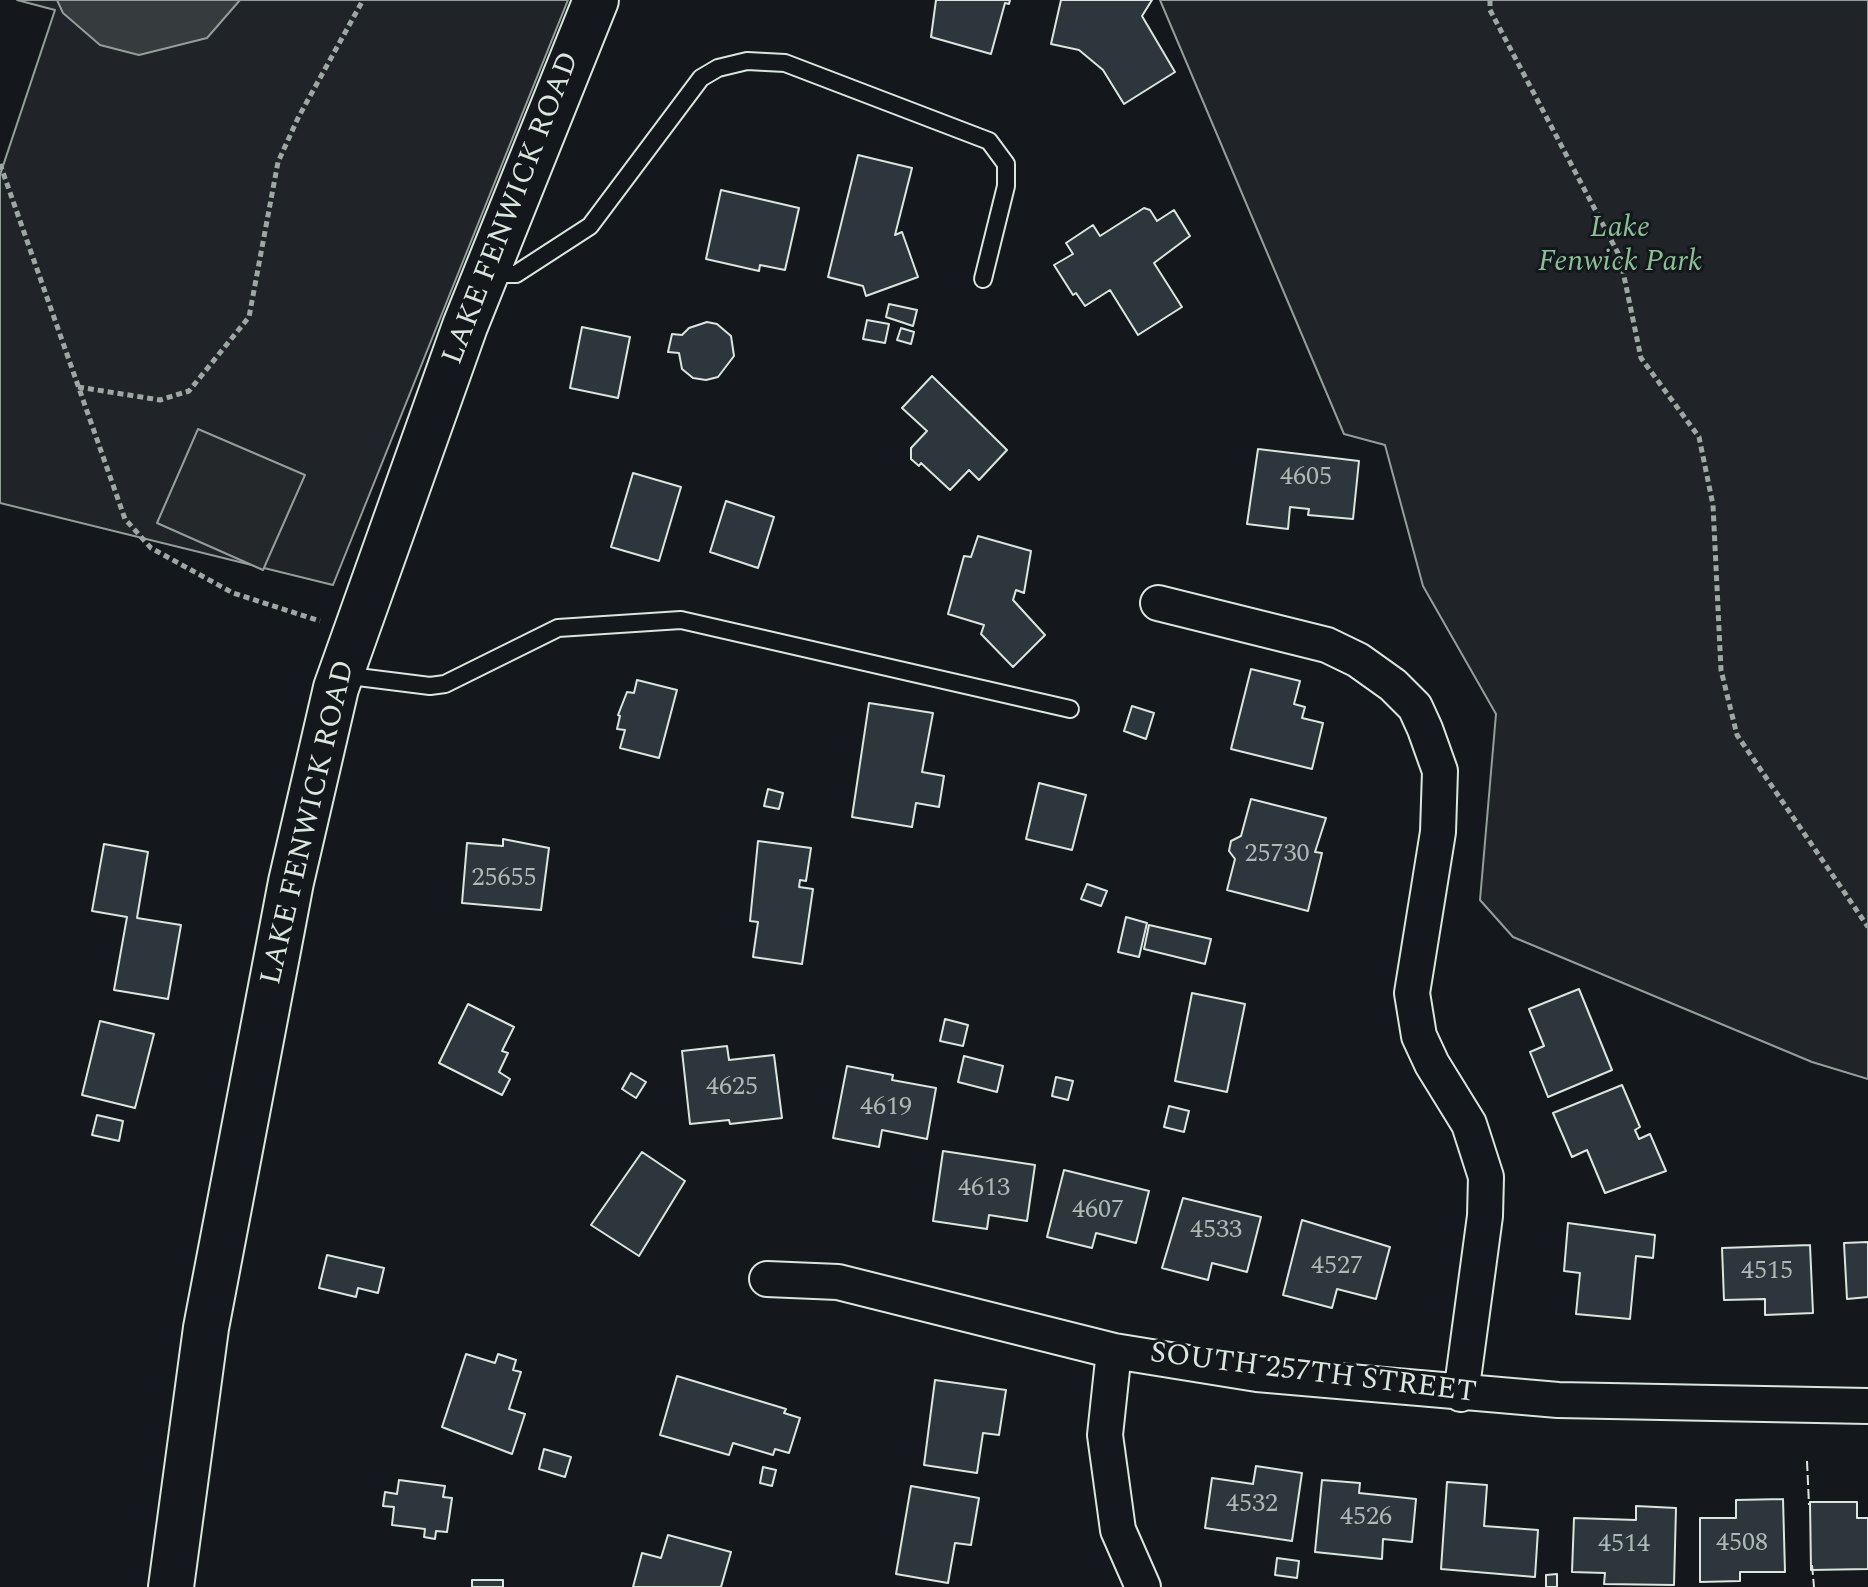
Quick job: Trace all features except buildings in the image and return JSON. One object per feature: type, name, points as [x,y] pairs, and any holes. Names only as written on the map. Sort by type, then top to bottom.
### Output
[{"type":"street","name":"LAKE FENWICK ROAD","points":[[171,1587],[206,1328],[291,882],[347,655],[486,275],[596,0]]},
{"type":"street","points":[[1158,603],[1327,645],[1358,660],[1415,707],[1440,771],[1438,832],[1412,993],[1419,1036],[1477,1142],[1486,1177],[1485,1216],[1461,1394]]},
{"type":"street","name":"SOUTH 257TH STREET","points":[[767,1279],[838,1282],[1114,1351],[1257,1374],[1461,1394],[1657,1403],[1868,1406]]},
{"type":"street","points":[[1114,1351],[1105,1435],[1118,1530],[1143,1587]]},
{"type":"lane","points":[[486,275],[516,274],[590,226],[701,78],[718,68],[747,61],[785,63],[989,141],[1006,164],[1006,186],[983,279]]},
{"type":"lane","points":[[347,655],[430,686],[445,684],[558,628],[681,620],[1070,709]]},
{"type":"path","points":[[77,387],[160,400],[189,391],[249,317],[278,162],[298,118],[363,0]]},
{"type":"path","points":[[1490,0],[1490,10],[1620,257],[1641,358],[1699,437],[1713,505],[1721,670],[1737,735],[1868,927]]},
{"type":"path","points":[[0,164],[125,519],[151,548],[347,655]]},
{"type":"green space","points":[[17,0],[568,0],[333,585],[0,503],[0,175],[55,10]]},
{"type":"green space","name":"Lake Fenwick Park","points":[[1160,0],[1868,0],[1868,1079],[1812,1062],[1513,937],[1480,900],[1496,714],[1423,586],[1385,445],[1344,434]]},
{"type":"shaded area","points":[[57,0],[240,0],[207,38],[139,55],[100,45],[63,13]]},
{"type":"shaded area","points":[[198,429],[305,475],[263,570],[157,523]]},
{"type":"fence","points":[[1807,1461],[1809,1505]]},
{"type":"fence","points":[[1812,1565],[1814,1587]]}]
